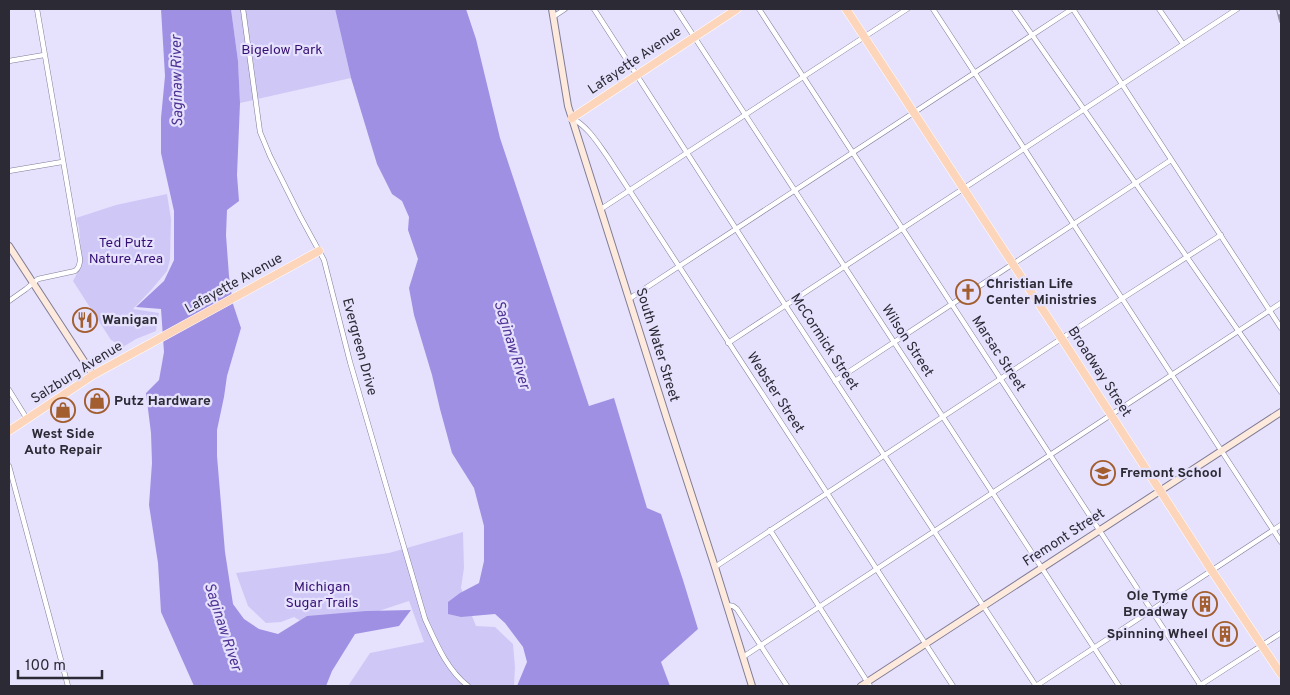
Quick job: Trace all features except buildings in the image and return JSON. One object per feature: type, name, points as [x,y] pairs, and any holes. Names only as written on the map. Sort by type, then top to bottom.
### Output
[{"type":"main road","name":"Lafayette Avenue","points":[[572,118],[737,9]]},
{"type":"main road","name":"Broadway Street","points":[[846,9],[1281,674]]},
{"type":"main road","name":"Lafayette Avenue","points":[[161,339],[319,251]]},
{"type":"main road","name":"Salzburg Avenue","points":[[9,431],[93,375],[161,339]]},
{"type":"street","points":[[9,301],[38,279],[75,271],[78,269],[80,259],[37,9]]},
{"type":"street","name":"Evergreen Drive","points":[[243,9],[260,132],[270,156],[324,260],[350,362],[425,620],[436,644],[451,669],[468,686]]},
{"type":"street","name":"South Water Street","points":[[552,9],[568,106],[752,686]]},
{"type":"street","points":[[553,17],[566,9]]},
{"type":"street","name":"McCormick Street","points":[[594,9],[835,381],[1036,686]]},
{"type":"street","name":"Wilson Street","points":[[676,9],[1119,686]]},
{"type":"street","name":"Marsac Street","points":[[759,9],[1200,686]]},
{"type":"street","points":[[601,209],[907,9]]},
{"type":"street","points":[[933,9],[1281,542]]},
{"type":"street","points":[[1014,9],[1281,392]]},
{"type":"street","points":[[629,299],[1072,9],[1281,328]]},
{"type":"street","points":[[1159,9],[1183,44]]},
{"type":"street","points":[[728,343],[1236,9]]},
{"type":"street","points":[[9,60],[44,55]]},
{"type":"street","name":"Webster Street","points":[[572,118],[579,122],[593,136],[953,686]]},
{"type":"street","points":[[835,381],[1171,160]]},
{"type":"street","points":[[9,171],[62,162]]},
{"type":"street","points":[[715,567],[1122,298],[1221,235]]},
{"type":"street","points":[[9,246],[93,375]]},
{"type":"street","points":[[743,657],[1281,303]]},
{"type":"street","points":[[9,390],[28,419]]},
{"type":"street","name":"Fremont Street","points":[[861,686],[869,684],[926,644],[1281,412]]},
{"type":"street","points":[[9,466],[68,686]]},
{"type":"street","points":[[1036,686],[1281,525]]},
{"type":"street","points":[[770,530],[869,684]]},
{"type":"street","points":[[726,605],[734,606],[737,609],[788,686]]},
{"type":"street","points":[[1200,686],[1281,633]]},
{"type":"green space","name":"Bigelow Park","points":[[231,9],[335,9],[351,78],[240,103],[238,61]]},
{"type":"green space","name":"Ted Putz Nature Area","points":[[167,194],[171,219],[170,260],[167,271],[133,309],[159,313],[156,331],[136,339],[123,347],[111,340],[73,281],[82,264],[79,227],[76,218],[116,205]]},
{"type":"green space","name":"Michigan Sugar Trails","points":[[463,532],[464,568],[461,588],[476,626],[495,627],[513,644],[514,686],[348,686],[370,653],[424,642],[409,601],[318,631],[294,617],[281,622],[266,623],[248,606],[236,573],[389,553]]},
{"type":"water","name":"Saginaw River","points":[[161,9],[231,9],[238,61],[240,103],[237,175],[239,201],[227,210],[226,235],[233,304],[241,328],[227,376],[217,430],[217,456],[225,552],[233,604],[244,619],[259,629],[278,634],[307,616],[366,611],[411,610],[399,626],[355,634],[332,671],[326,686],[194,686],[161,612],[158,563],[149,505],[152,463],[151,433],[146,393],[159,380],[164,352],[161,309],[136,307],[164,281],[174,260],[174,211],[161,153],[161,118],[165,76]]},
{"type":"water","name":"Saginaw River","points":[[335,9],[466,9],[476,39],[500,138],[589,406],[614,398],[647,508],[661,514],[698,629],[661,662],[670,686],[517,686],[527,662],[523,647],[505,623],[495,614],[461,617],[448,614],[448,602],[479,583],[484,561],[484,526],[474,488],[452,453],[414,315],[409,288],[418,259],[408,230],[409,217],[402,201],[392,194],[377,164],[351,78]]},
{"type":"railway","points":[[1278,9],[1281,21]]},
{"type":"place","name":"Christian Life Center Ministries","points":[[968,292]]},
{"type":"place","name":"Wanigan","points":[[85,320]]},
{"type":"place","name":"Putz Hardware","points":[[97,401]]},
{"type":"place","name":"West Side Auto Repair","points":[[63,410]]},
{"type":"place","name":"Fremont School","points":[[1103,473]]},
{"type":"place","name":"Ole Tyme Broadway","points":[[1205,604]]},
{"type":"place","name":"Spinning Wheel","points":[[1225,634]]}]
